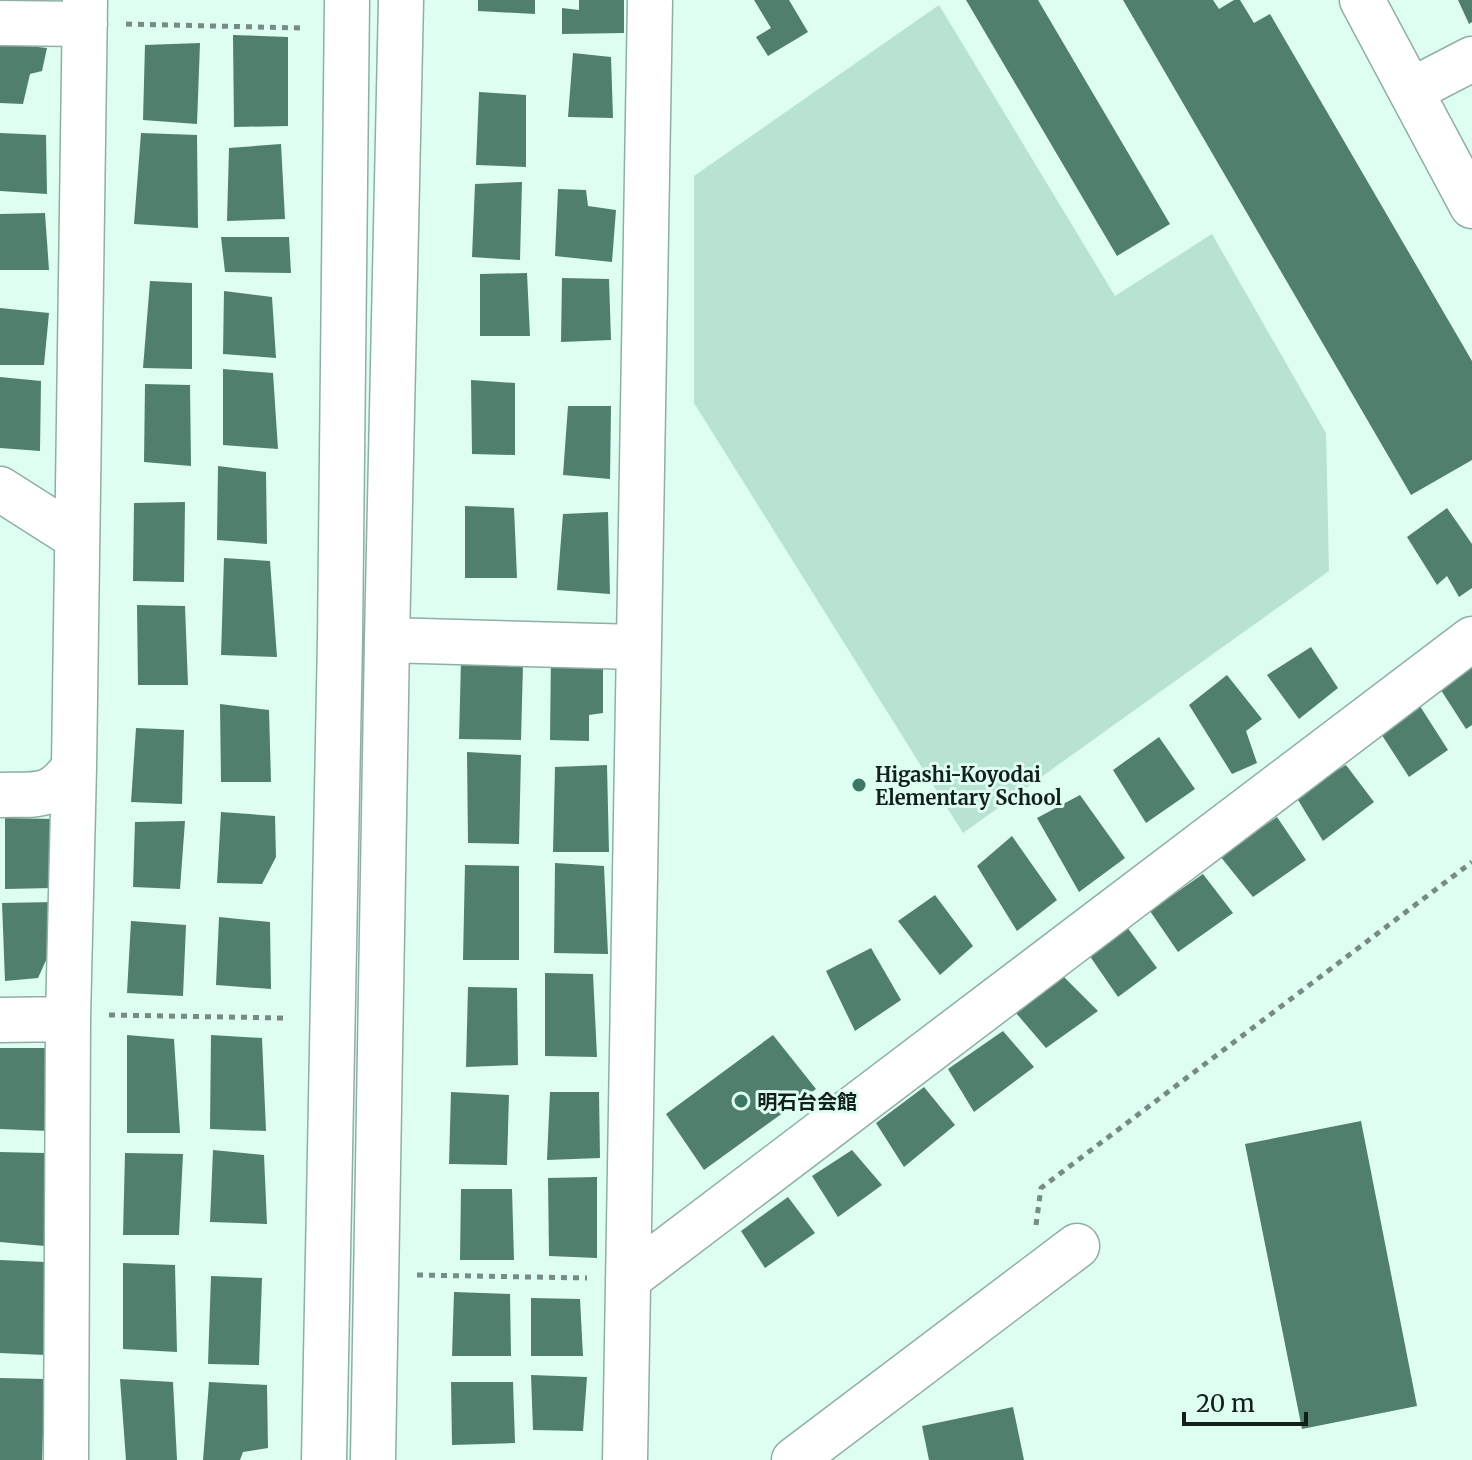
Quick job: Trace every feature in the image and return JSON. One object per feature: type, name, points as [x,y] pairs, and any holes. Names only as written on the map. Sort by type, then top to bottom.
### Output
[{"type":"street","points":[[324,1460],[340,638],[347,0]]},
{"type":"street","points":[[373,1460],[401,0]]},
{"type":"street","points":[[625,1460],[650,0]]},
{"type":"street","points":[[1362,0],[1472,206]]},
{"type":"street","points":[[0,23],[85,12],[68,1019],[66,1460]]},
{"type":"street","points":[[1412,90],[1472,59]]},
{"type":"street","points":[[0,489],[77,538]]},
{"type":"street","points":[[628,1279],[1472,639]]},
{"type":"street","points":[[387,640],[637,647]]},
{"type":"street","points":[[0,795],[44,793],[61,786],[74,767]]},
{"type":"street","points":[[0,1020],[68,1019]]},
{"type":"street","points":[[794,1460],[1063,1257]]},
{"type":"path","points":[[85,12],[302,28]]},
{"type":"path","points":[[1063,1257],[1035,1221],[1041,1188],[1472,862]]},
{"type":"path","points":[[68,1019],[114,1014],[284,1018]]},
{"type":"path","points":[[417,1275],[628,1279]]},
{"type":"green space","points":[[939,5],[1115,296],[1212,234],[1326,433],[1329,571],[963,833],[694,403],[694,176]]},
{"type":"building","points":[[478,0],[535,0],[535,14],[478,11]]},
{"type":"building","points":[[579,0],[624,0],[624,33],[562,34],[562,8],[579,10]]},
{"type":"building","points":[[754,0],[789,0],[808,32],[768,56],[756,37],[771,28]]},
{"type":"building","points":[[966,0],[1038,0],[1170,224],[1117,256]]},
{"type":"building","points":[[1123,0],[1213,0],[1219,9],[1240,0],[1254,23],[1270,14],[1472,361],[1472,460],[1411,495]]},
{"type":"building","points":[[1458,0],[1472,0],[1472,22],[1469,24]]},
{"type":"building","points":[[233,35],[288,37],[288,126],[234,127]]},
{"type":"building","points":[[0,43],[47,48],[42,71],[30,74],[23,104],[0,103]]},
{"type":"building","points":[[200,43],[197,124],[143,120],[145,45]]},
{"type":"building","points":[[573,53],[611,57],[613,118],[568,117]]},
{"type":"building","points":[[479,92],[526,95],[526,167],[476,165]]},
{"type":"building","points":[[0,133],[46,135],[47,194],[0,191]]},
{"type":"building","points":[[141,133],[197,135],[198,228],[134,224]]},
{"type":"building","points":[[281,144],[285,219],[227,221],[229,148]]},
{"type":"building","points":[[522,182],[520,260],[472,257],[475,184]]},
{"type":"building","points":[[558,189],[586,190],[588,206],[616,210],[612,262],[555,256]]},
{"type":"building","points":[[45,213],[49,270],[0,270],[0,214]]},
{"type":"building","points":[[221,237],[289,237],[291,273],[225,272]]},
{"type":"building","points":[[527,273],[530,336],[480,336],[480,274]]},
{"type":"building","points":[[562,278],[609,279],[611,340],[561,342]]},
{"type":"building","points":[[150,281],[192,283],[192,369],[143,368]]},
{"type":"building","points":[[224,291],[272,297],[276,358],[223,354]]},
{"type":"building","points":[[0,308],[49,313],[44,365],[0,365]]},
{"type":"building","points":[[223,369],[273,373],[278,449],[223,445]]},
{"type":"building","points":[[0,377],[41,381],[40,451],[0,448]]},
{"type":"building","points":[[471,380],[515,383],[515,455],[472,454]]},
{"type":"building","points":[[145,384],[190,385],[191,466],[144,462]]},
{"type":"building","points":[[568,406],[611,406],[610,479],[563,475]]},
{"type":"building","points":[[218,466],[266,472],[267,544],[217,540]]},
{"type":"building","points":[[185,502],[184,582],[133,581],[134,503]]},
{"type":"building","points":[[465,506],[514,508],[517,578],[465,578]]},
{"type":"building","points":[[1447,508],[1472,544],[1472,588],[1459,597],[1447,576],[1437,585],[1407,537]]},
{"type":"building","points":[[608,512],[610,594],[557,590],[563,514]]},
{"type":"building","points":[[224,558],[270,561],[277,657],[221,655]]},
{"type":"building","points":[[137,605],[185,606],[188,685],[138,685]]},
{"type":"building","points":[[1311,647],[1338,688],[1299,719],[1267,675]]},
{"type":"building","points":[[551,653],[603,657],[603,713],[589,715],[589,741],[550,740]]},
{"type":"building","points":[[461,661],[523,664],[521,740],[459,739]]},
{"type":"building","points":[[1472,666],[1472,725],[1466,729],[1439,687]]},
{"type":"building","points":[[1227,675],[1262,719],[1246,731],[1257,763],[1232,774],[1189,705]]},
{"type":"building","points":[[1418,703],[1448,750],[1409,777],[1378,729]]},
{"type":"building","points":[[220,704],[269,710],[271,782],[221,782]]},
{"type":"building","points":[[136,728],[184,730],[182,804],[131,802]]},
{"type":"building","points":[[1159,737],[1195,789],[1146,823],[1113,770]]},
{"type":"building","points":[[467,752],[521,755],[519,844],[468,843]]},
{"type":"building","points":[[607,765],[609,852],[553,852],[555,767]]},
{"type":"building","points":[[1346,765],[1374,802],[1323,841],[1295,795]]},
{"type":"building","points":[[1080,795],[1125,858],[1079,892],[1037,818]]},
{"type":"building","points":[[221,812],[275,816],[276,857],[262,884],[217,883]]},
{"type":"building","points":[[1277,817],[1306,860],[1253,897],[1220,856]]},
{"type":"building","points":[[5,818],[54,819],[52,888],[5,889]]},
{"type":"building","points":[[185,821],[180,889],[133,887],[135,822]]},
{"type":"building","points":[[1012,836],[1057,900],[1017,931],[977,866]]},
{"type":"building","points":[[555,863],[604,866],[608,954],[554,953]]},
{"type":"building","points":[[465,865],[519,866],[519,960],[463,960]]},
{"type":"building","points":[[1203,874],[1233,913],[1178,952],[1150,911]]},
{"type":"building","points":[[935,895],[973,946],[940,975],[898,921]]},
{"type":"building","points":[[54,902],[57,936],[38,978],[5,981],[2,903]]},
{"type":"building","points":[[219,917],[270,922],[271,989],[216,985]]},
{"type":"building","points":[[131,921],[186,925],[183,996],[127,993]]},
{"type":"building","points":[[1127,927],[1157,968],[1118,997],[1087,952]]},
{"type":"building","points":[[871,948],[901,1000],[855,1031],[826,971]]},
{"type":"building","points":[[545,973],[593,974],[597,1057],[545,1056]]},
{"type":"building","points":[[1064,977],[1098,1011],[1046,1048],[1016,1013]]},
{"type":"building","points":[[468,987],[517,988],[518,1065],[466,1067]]},
{"type":"building","points":[[1003,1031],[1034,1067],[974,1112],[948,1069]]},
{"type":"building","points":[[127,1035],[174,1039],[180,1133],[127,1133]]},
{"type":"building","points":[[211,1035],[262,1038],[266,1131],[210,1129]]},
{"type":"building","name":"明石台会館","points":[[773,1035],[816,1089],[704,1170],[666,1114]]},
{"type":"building","points":[[0,1048],[48,1048],[49,1131],[0,1129]]},
{"type":"building","points":[[924,1087],[955,1125],[904,1167],[876,1123]]},
{"type":"building","points":[[451,1092],[509,1095],[507,1165],[449,1164]]},
{"type":"building","points":[[550,1092],[599,1092],[600,1158],[547,1160]]},
{"type":"building","points":[[1361,1121],[1417,1406],[1302,1429],[1245,1144]]},
{"type":"building","points":[[213,1150],[264,1155],[267,1224],[210,1222]]},
{"type":"building","points":[[852,1150],[882,1185],[838,1217],[812,1176]]},
{"type":"building","points":[[0,1152],[44,1153],[45,1246],[0,1242]]},
{"type":"building","points":[[125,1153],[183,1154],[179,1235],[123,1235]]},
{"type":"building","points":[[597,1177],[597,1258],[549,1256],[548,1178]]},
{"type":"building","points":[[461,1189],[512,1189],[514,1260],[460,1260]]},
{"type":"building","points":[[788,1197],[815,1233],[765,1268],[741,1231]]},
{"type":"building","points":[[0,1260],[45,1262],[46,1355],[0,1353]]},
{"type":"building","points":[[123,1263],[175,1265],[177,1352],[123,1349]]},
{"type":"building","points":[[211,1276],[262,1278],[259,1365],[208,1364]]},
{"type":"building","points":[[454,1292],[510,1294],[511,1356],[452,1356]]},
{"type":"building","points":[[531,1298],[580,1299],[583,1356],[531,1356]]},
{"type":"building","points":[[531,1375],[587,1377],[583,1431],[533,1430]]},
{"type":"building","points":[[0,1378],[45,1379],[42,1460],[0,1460]]},
{"type":"building","points":[[120,1379],[173,1382],[177,1460],[126,1460]]},
{"type":"building","points":[[209,1382],[267,1385],[268,1448],[243,1452],[240,1460],[203,1460]]},
{"type":"building","points":[[451,1382],[513,1382],[515,1443],[452,1445]]},
{"type":"building","points":[[1013,1407],[1024,1460],[929,1460],[922,1426]]},
{"type":"place","name":"Higashi-Koyodai Elementary School","points":[[859,785]]},
{"type":"place","name":"明石台会館","points":[[741,1101]]}]
